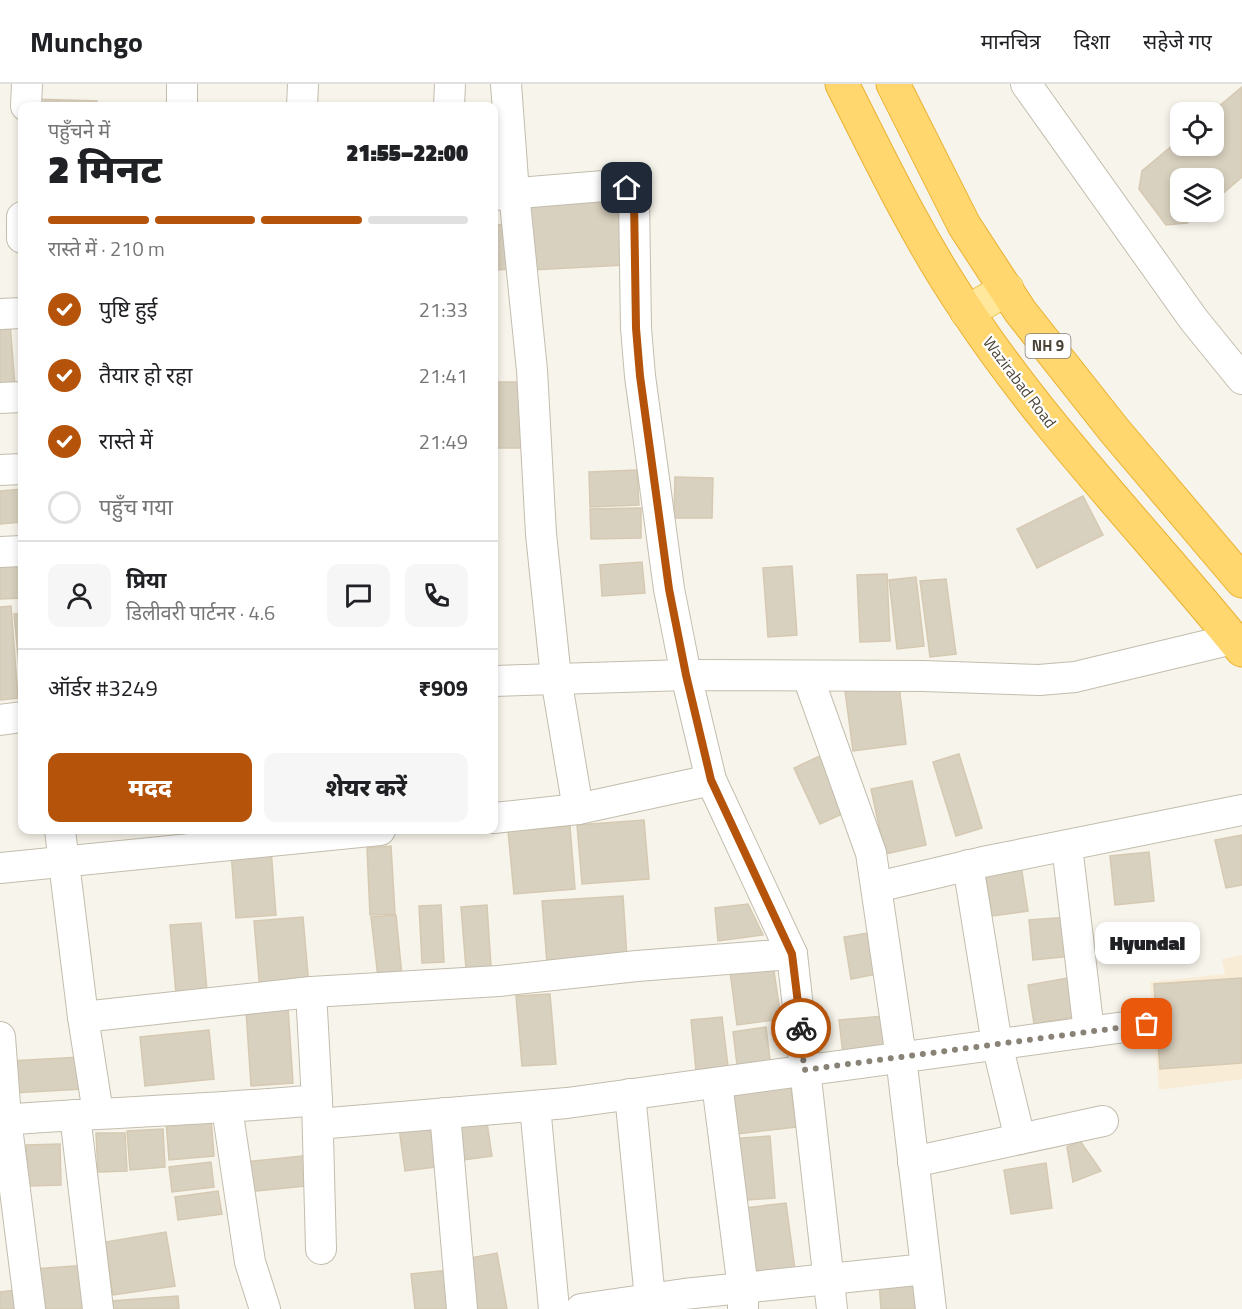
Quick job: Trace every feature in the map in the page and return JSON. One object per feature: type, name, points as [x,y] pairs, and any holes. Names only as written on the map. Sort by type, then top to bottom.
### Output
[{"type":"highway","name":"Wazirabad Road","points":[[842,84],[915,229],[967,312],[1030,399],[1238,644]]},
{"type":"highway","name":"NH 9","points":[[893,84],[964,225],[1020,311],[1114,430],[1242,580]]},
{"type":"main road","points":[[967,312],[1006,289]]},
{"type":"street","points":[[26,102],[27,84]]},
{"type":"street","points":[[182,84],[183,102]]},
{"type":"street","points":[[302,102],[303,84]]},
{"type":"street","points":[[449,102],[450,84]]},
{"type":"street","points":[[506,84],[504,194],[532,370],[541,534],[556,678],[578,809]]},
{"type":"street","points":[[1026,84],[1194,320],[1242,379]]},
{"type":"street","points":[[504,194],[616,185],[627,188],[634,199],[636,328],[640,376],[669,589],[686,675],[711,780],[792,954],[804,1070],[831,1279],[832,1309]]},
{"type":"street","points":[[0,314],[18,313]]},
{"type":"street","points":[[0,398],[18,397]]},
{"type":"street","points":[[0,470],[18,469]]},
{"type":"street","points":[[0,552],[18,551]]},
{"type":"street","points":[[498,681],[686,675],[923,676],[1039,680],[1074,676],[1238,644]]},
{"type":"street","points":[[808,677],[871,853],[902,1057],[931,1309]]},
{"type":"street","points":[[0,720],[18,718]]},
{"type":"street","points":[[498,818],[578,809],[711,780]]},
{"type":"street","points":[[877,887],[968,865],[1242,810]]},
{"type":"street","points":[[60,834],[83,1017],[98,1309]]},
{"type":"street","points":[[0,868],[340,834]]},
{"type":"street","points":[[1067,846],[1089,1032]]},
{"type":"street","points":[[968,865],[997,1044],[1020,1139]]},
{"type":"street","points":[[83,1017],[310,992],[499,981],[637,966],[792,954]]},
{"type":"street","points":[[310,992],[317,1112],[321,1250]]},
{"type":"street","points":[[3,1120],[227,1108],[317,1112],[445,1113],[535,1106],[1147,1024]]},
{"type":"street","points":[[0,1037],[3,1120],[30,1309]]},
{"type":"street","points":[[717,1083],[743,1299]]},
{"type":"street","points":[[630,1095],[650,1299]]},
{"type":"street","points":[[535,1106],[554,1309]]},
{"type":"street","points":[[227,1108],[250,1262],[266,1309]]},
{"type":"street","points":[[445,1113],[462,1309]]},
{"type":"street","points":[[913,1162],[1103,1121]]},
{"type":"street","points":[[581,1309],[684,1294],[743,1299],[831,1279],[926,1269]]},
{"type":"shaded area","points":[[1242,955],[1242,1079],[1159,1090],[1150,982],[1225,974],[1222,959]]},
{"type":"building","points":[[1242,87],[1242,177],[1224,192],[1224,168],[1170,168],[1170,222],[1188,222],[1166,225],[1139,189],[1142,171],[1170,147],[1170,156],[1224,156],[1224,102]]},
{"type":"building","points":[[30,99],[97,101],[97,102],[30,102]]},
{"type":"building","points":[[619,199],[624,265],[532,270],[528,205]]},
{"type":"building","points":[[510,224],[513,269],[498,270],[498,225]]},
{"type":"building","points":[[10,323],[15,386],[0,387],[0,324]]},
{"type":"building","points":[[498,382],[520,382],[521,448],[498,448]]},
{"type":"building","points":[[637,470],[639,505],[590,507],[589,472]]},
{"type":"building","points":[[675,477],[713,478],[712,518],[674,518]]},
{"type":"building","points":[[18,489],[18,522],[0,524],[0,491]]},
{"type":"building","points":[[1083,496],[1103,535],[1037,568],[1017,529]]},
{"type":"building","points":[[641,508],[641,538],[591,539],[590,509]]},
{"type":"building","points":[[642,562],[645,593],[602,596],[600,565]]},
{"type":"building","points":[[18,563],[18,598],[0,599],[0,565]]},
{"type":"building","points":[[792,566],[797,635],[768,637],[763,568]]},
{"type":"building","points":[[887,574],[890,641],[860,642],[857,575]]},
{"type":"building","points":[[916,577],[924,646],[897,649],[889,580]]},
{"type":"building","points":[[946,579],[956,654],[930,657],[920,581]]},
{"type":"building","points":[[11,606],[18,698],[0,700],[0,607]]},
{"type":"building","points":[[14,614],[18,614],[18,656]]},
{"type":"building","points":[[899,685],[906,744],[853,751],[845,691]]},
{"type":"building","points":[[959,754],[982,828],[956,836],[933,762]]},
{"type":"building","points":[[822,755],[849,811],[820,824],[794,768]]},
{"type":"building","points":[[912,781],[926,845],[885,854],[871,789]]},
{"type":"building","points":[[644,820],[649,879],[582,884],[577,825]]},
{"type":"building","points":[[570,826],[575,889],[514,894],[508,831]]},
{"type":"building","points":[[1242,835],[1242,885],[1226,888],[1215,840]]},
{"type":"building","points":[[391,846],[395,914],[370,915],[367,848]]},
{"type":"building","points":[[271,849],[276,915],[236,918],[231,852]]},
{"type":"building","points":[[1149,852],[1154,901],[1115,905],[1110,856]]},
{"type":"building","points":[[1021,865],[1028,911],[992,916],[985,870]]},
{"type":"building","points":[[623,896],[627,958],[547,963],[542,901]]},
{"type":"building","points":[[748,904],[763,935],[718,941],[715,908]]},
{"type":"building","points":[[441,905],[444,962],[422,963],[419,906]]},
{"type":"building","points":[[487,905],[491,967],[466,969],[461,907]]},
{"type":"building","points":[[396,915],[402,976],[378,978],[371,917]]},
{"type":"building","points":[[303,917],[309,987],[260,991],[254,921]]},
{"type":"building","points":[[1070,917],[1073,956],[1033,960],[1029,920]]},
{"type":"building","points":[[201,923],[207,991],[176,994],[170,925]]},
{"type":"building","points":[[879,931],[887,972],[851,979],[844,937]]},
{"type":"building","points":[[773,964],[781,1019],[737,1025],[730,971]]},
{"type":"building","points":[[1073,977],[1080,1016],[1034,1024],[1028,985]]},
{"type":"building","points":[[1242,978],[1242,1063],[1160,1069],[1154,984]]},
{"type":"building","points":[[550,994],[556,1064],[522,1066],[516,996]]},
{"type":"building","points":[[288,1007],[293,1083],[251,1086],[246,1010]]},
{"type":"building","points":[[884,1016],[887,1049],[843,1054],[839,1020]]},
{"type":"building","points":[[722,1017],[728,1066],[696,1070],[691,1020]]},
{"type":"building","points":[[766,1027],[771,1068],[738,1073],[733,1032]]},
{"type":"building","points":[[209,1030],[214,1079],[145,1086],[140,1037]]},
{"type":"building","points":[[81,1057],[83,1089],[12,1093],[10,1061]]},
{"type":"building","points":[[790,1080],[796,1127],[729,1135],[723,1089]]},
{"type":"building","points":[[486,1116],[492,1156],[456,1161],[451,1121]]},
{"type":"building","points":[[211,1118],[214,1156],[169,1160],[166,1121]]},
{"type":"building","points":[[438,1123],[443,1166],[405,1171],[399,1128]]},
{"type":"building","points":[[163,1129],[165,1167],[130,1170],[127,1131]]},
{"type":"building","points":[[96,1133],[125,1133],[127,1171],[98,1172]]},
{"type":"building","points":[[770,1136],[775,1198],[733,1201],[728,1139]]},
{"type":"building","points":[[1080,1141],[1101,1171],[1073,1182],[1067,1147]]},
{"type":"building","points":[[60,1144],[61,1185],[28,1186],[26,1145]]},
{"type":"building","points":[[312,1155],[315,1185],[247,1192],[244,1162]]},
{"type":"building","points":[[211,1162],[214,1187],[172,1192],[169,1167]]},
{"type":"building","points":[[1046,1163],[1052,1208],[1011,1214],[1004,1170]]},
{"type":"building","points":[[218,1191],[222,1214],[178,1220],[175,1197]]},
{"type":"building","points":[[786,1203],[796,1277],[746,1284],[736,1209]]},
{"type":"building","points":[[166,1232],[175,1286],[113,1295],[105,1242]]},
{"type":"building","points":[[497,1253],[507,1309],[467,1309],[459,1260]]},
{"type":"building","points":[[87,1265],[90,1309],[37,1309],[34,1269]]},
{"type":"building","points":[[450,1270],[455,1309],[415,1309],[411,1274]]},
{"type":"building","points":[[925,1280],[927,1309],[881,1309],[879,1283]]},
{"type":"building","points":[[23,1289],[26,1309],[0,1309],[0,1292]]},
{"type":"building","points":[[178,1296],[179,1309],[112,1309],[111,1301]]},
{"type":"way so far","points":[[801,1028],[804,1070],[1147,1024]]},
{"type":"place","name":"Hyundai","points":[[1147,1024]]},
{"type":"route","points":[[627,188],[634,199],[636,328],[640,376],[669,589],[686,675],[711,780],[792,954],[801,1028]]}]
